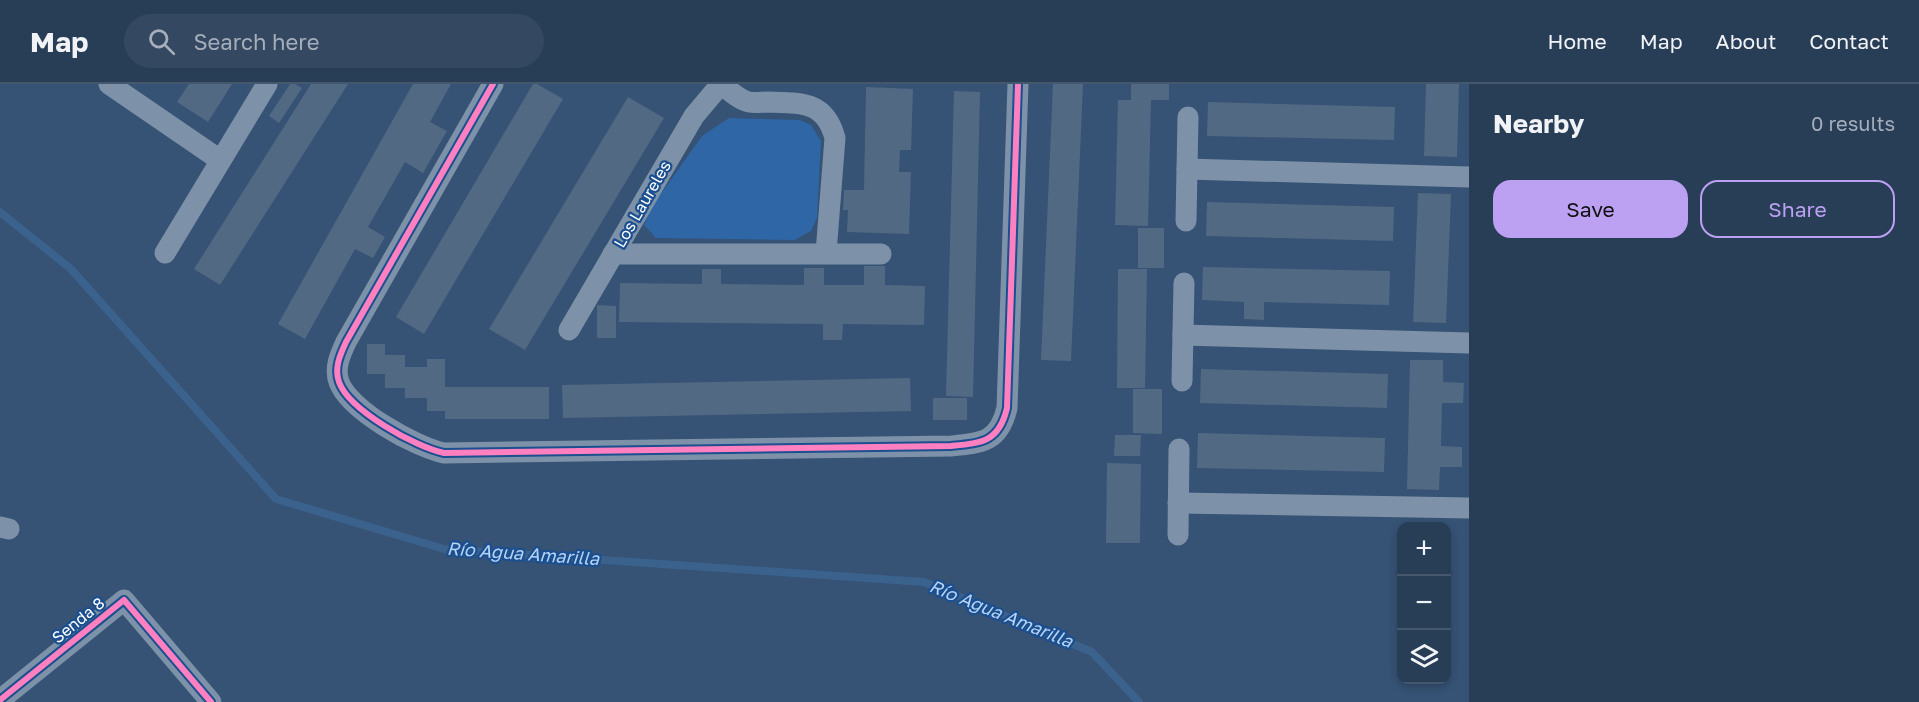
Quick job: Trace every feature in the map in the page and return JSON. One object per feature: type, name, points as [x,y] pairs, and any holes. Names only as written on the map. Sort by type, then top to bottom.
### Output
[{"type":"street","points":[[109,84],[220,160]]},
{"type":"street","points":[[165,253],[267,84]]},
{"type":"street","points":[[493,84],[346,342],[337,369],[339,382],[357,407],[411,440],[444,453],[951,446],[985,441],[996,434],[1004,422],[1008,399],[1018,84]]},
{"type":"street","points":[[721,84],[748,102],[796,103],[816,108],[831,123],[835,138],[826,253]]},
{"type":"street","name":"Los Laureles","points":[[569,330],[694,116],[721,84]]},
{"type":"street","points":[[1186,220],[1188,117]]},
{"type":"street","points":[[1188,169],[1469,177]]},
{"type":"street","points":[[613,254],[881,254]]},
{"type":"street","points":[[1182,381],[1184,283]]},
{"type":"street","points":[[1183,335],[1469,343]]},
{"type":"street","points":[[1178,535],[1179,449]]},
{"type":"street","points":[[1178,503],[1469,508]]},
{"type":"street","name":"Senda 8","points":[[0,700],[124,600],[211,702]]},
{"type":"shaded area","points":[[729,118],[800,120],[811,125],[821,141],[817,218],[811,231],[795,240],[656,238],[644,225],[650,209],[702,136]]},
{"type":"building","points":[[189,84],[232,84],[208,122],[177,102]]},
{"type":"building","points":[[290,84],[302,88],[279,123],[269,116]]},
{"type":"building","points":[[311,84],[348,84],[220,285],[194,269]]},
{"type":"building","points":[[413,84],[451,84],[430,122],[447,131],[423,173],[405,162],[368,227],[385,237],[373,258],[355,249],[305,339],[278,324]]},
{"type":"building","points":[[533,84],[563,99],[424,334],[396,317]]},
{"type":"building","points":[[1053,84],[1083,84],[1071,361],[1041,360]]},
{"type":"building","points":[[1131,84],[1169,84],[1169,100],[1151,100],[1148,226],[1115,225],[1118,100],[1131,100]]},
{"type":"building","points":[[1426,84],[1459,84],[1457,157],[1424,156]]},
{"type":"building","points":[[866,87],[913,89],[911,150],[900,150],[899,172],[911,172],[909,234],[847,232],[848,210],[843,210],[844,190],[864,190]]},
{"type":"building","points":[[954,91],[980,92],[973,397],[946,396]]},
{"type":"building","points":[[628,97],[664,118],[525,350],[489,329]]},
{"type":"building","points":[[1208,102],[1395,107],[1394,140],[1207,136]]},
{"type":"building","points":[[1418,193],[1451,194],[1446,323],[1413,322]]},
{"type":"building","points":[[1207,202],[1394,207],[1393,241],[1206,236]]},
{"type":"building","points":[[1138,228],[1164,228],[1164,268],[1138,268]]},
{"type":"building","points":[[864,266],[885,266],[885,285],[925,286],[924,325],[843,324],[842,340],[823,340],[823,324],[619,322],[620,283],[702,284],[702,269],[721,269],[721,284],[804,285],[804,268],[824,268],[824,285],[864,285]]},
{"type":"building","points":[[1203,267],[1390,271],[1389,305],[1264,302],[1264,320],[1244,319],[1244,302],[1202,300]]},
{"type":"building","points":[[1118,269],[1147,269],[1145,388],[1117,388]]},
{"type":"building","points":[[597,305],[616,306],[616,338],[597,338]]},
{"type":"building","points":[[367,344],[385,344],[385,355],[405,355],[405,367],[427,367],[427,359],[445,359],[445,387],[549,387],[549,419],[445,419],[445,411],[427,411],[427,398],[405,398],[405,388],[385,388],[385,374],[367,374]]},
{"type":"building","points":[[1410,360],[1443,360],[1443,382],[1464,383],[1463,403],[1442,403],[1441,446],[1462,447],[1462,467],[1440,467],[1439,490],[1407,489]]},
{"type":"building","points":[[1201,369],[1388,374],[1387,408],[1200,403]]},
{"type":"building","points":[[910,378],[911,411],[563,418],[562,385]]},
{"type":"building","points":[[1133,389],[1162,389],[1162,434],[1133,433]]},
{"type":"building","points":[[933,398],[967,398],[967,420],[933,420]]},
{"type":"building","points":[[1198,433],[1385,438],[1384,472],[1197,468]]},
{"type":"building","points":[[1115,435],[1141,435],[1140,456],[1114,456]]},
{"type":"building","points":[[1107,463],[1141,464],[1140,543],[1106,543]]},
{"type":"waterway","name":"Río Agua Amarilla","points":[[0,212],[71,269],[276,499],[444,549],[924,582],[1092,652],[1139,702]]},
{"type":"cycle path","points":[[493,84],[346,342],[337,367],[339,382],[345,393],[369,415],[401,435],[444,453],[951,446],[972,444],[988,439],[999,428],[1007,408],[1018,84]]},
{"type":"cycle path","points":[[0,700],[124,600],[211,702]]}]
